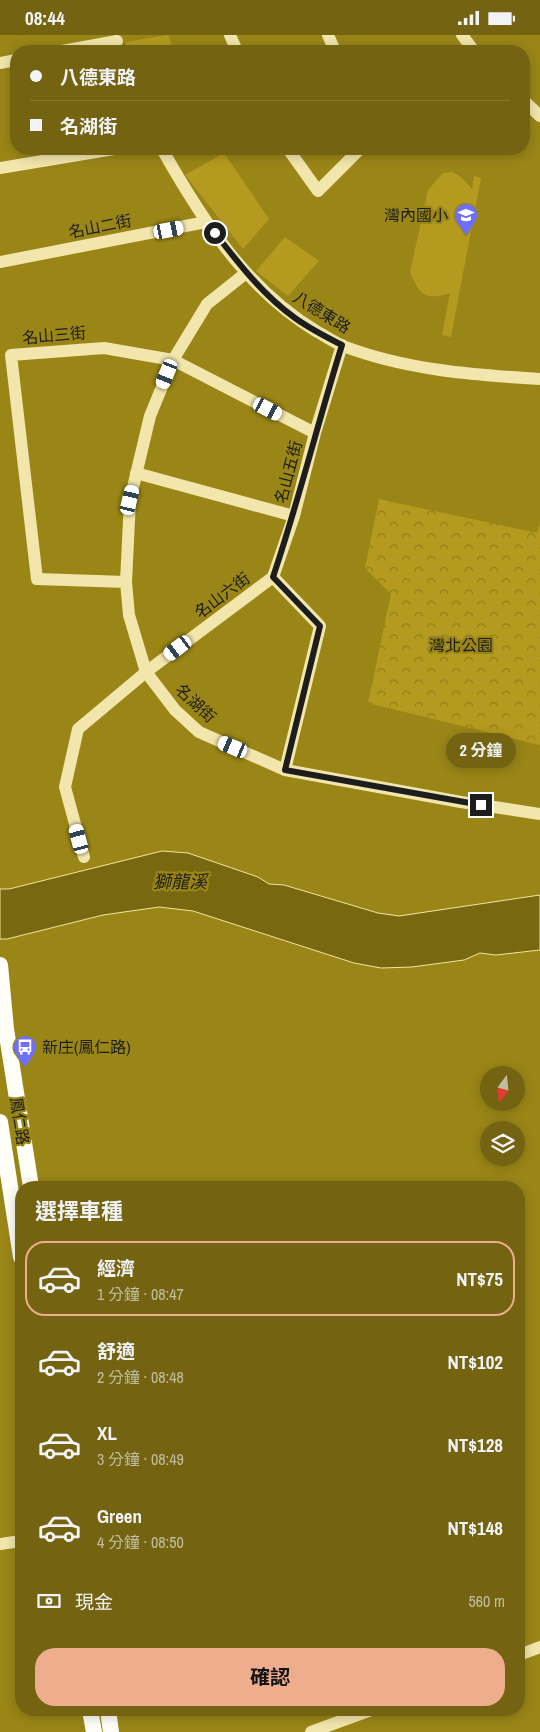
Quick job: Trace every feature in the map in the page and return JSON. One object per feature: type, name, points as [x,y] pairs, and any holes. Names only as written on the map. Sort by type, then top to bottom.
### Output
[{"type":"main road","name":"鳳仁路","points":[[0,965],[6,1029],[30,1181]]},
{"type":"main road","name":"鳳仁路","points":[[0,1122],[3,1162],[15,1225]]},
{"type":"main road","points":[[91,1716],[94,1732]]},
{"type":"main road","points":[[109,1716],[111,1732]]},
{"type":"street","points":[[99,45],[118,42]]},
{"type":"street","points":[[530,107],[540,116]]},
{"type":"street","points":[[0,168],[78,155]]},
{"type":"street","name":"八德東路","points":[[166,155],[206,223],[246,273],[295,318],[342,345],[382,358],[459,374],[540,379]]},
{"type":"street","points":[[292,155],[318,191],[354,155]]},
{"type":"street","name":"名山二街","points":[[0,262],[206,223]]},
{"type":"street","name":"名湖街","points":[[246,273],[207,305],[172,360],[150,416],[130,500],[126,582],[129,615],[146,672],[175,710],[199,732],[285,770],[461,802],[540,814]]},
{"type":"street","points":[[315,433],[342,345]]},
{"type":"street","name":"名山三街","points":[[126,582],[37,579],[11,355],[104,347],[172,360]]},
{"type":"street","name":"名山五街","points":[[136,473],[294,516],[315,433],[172,360]]},
{"type":"street","points":[[273,577],[294,516]]},
{"type":"street","name":"名山六街","points":[[84,857],[65,787],[78,729],[146,672],[273,577],[320,626],[285,770]]},
{"type":"street","points":[[3,1162],[26,1158]]},
{"type":"street","points":[[0,1544],[15,1542]]},
{"type":"street","points":[[525,1653],[540,1647]]},
{"type":"street","points":[[311,1732],[355,1716]]},
{"type":"green space","points":[[168,35],[172,45],[126,45],[125,42]]},
{"type":"green space","points":[[220,155],[225,155],[269,219],[243,249],[185,175]]},
{"type":"green space","points":[[452,172],[461,177],[472,189],[474,176],[481,178],[451,337],[442,335],[450,293],[435,296],[424,294],[420,291],[410,272],[428,190],[443,173]]},
{"type":"green space","points":[[285,237],[319,261],[288,296],[256,271]]},
{"type":"green space","name":"灣北公園","points":[[379,499],[537,533],[540,524],[540,745],[368,703],[391,594],[365,568]]},
{"type":"water","name":"獅龍溪","points":[[162,851],[188,853],[258,877],[269,884],[284,885],[378,913],[399,916],[540,895],[540,950],[496,955],[480,953],[464,960],[412,967],[381,968],[354,963],[193,911],[159,907],[103,915],[7,939],[0,939],[0,889],[9,889]]},
{"type":"place","name":"灣內國小","points":[[466,236]]},
{"type":"place","name":"新庄(鳳仁路)","points":[[25,1068]]},
{"type":"route","points":[[215,233],[246,273],[266,293],[295,318],[342,345],[315,433],[294,516],[273,577],[320,626],[285,770],[481,805]]}]
